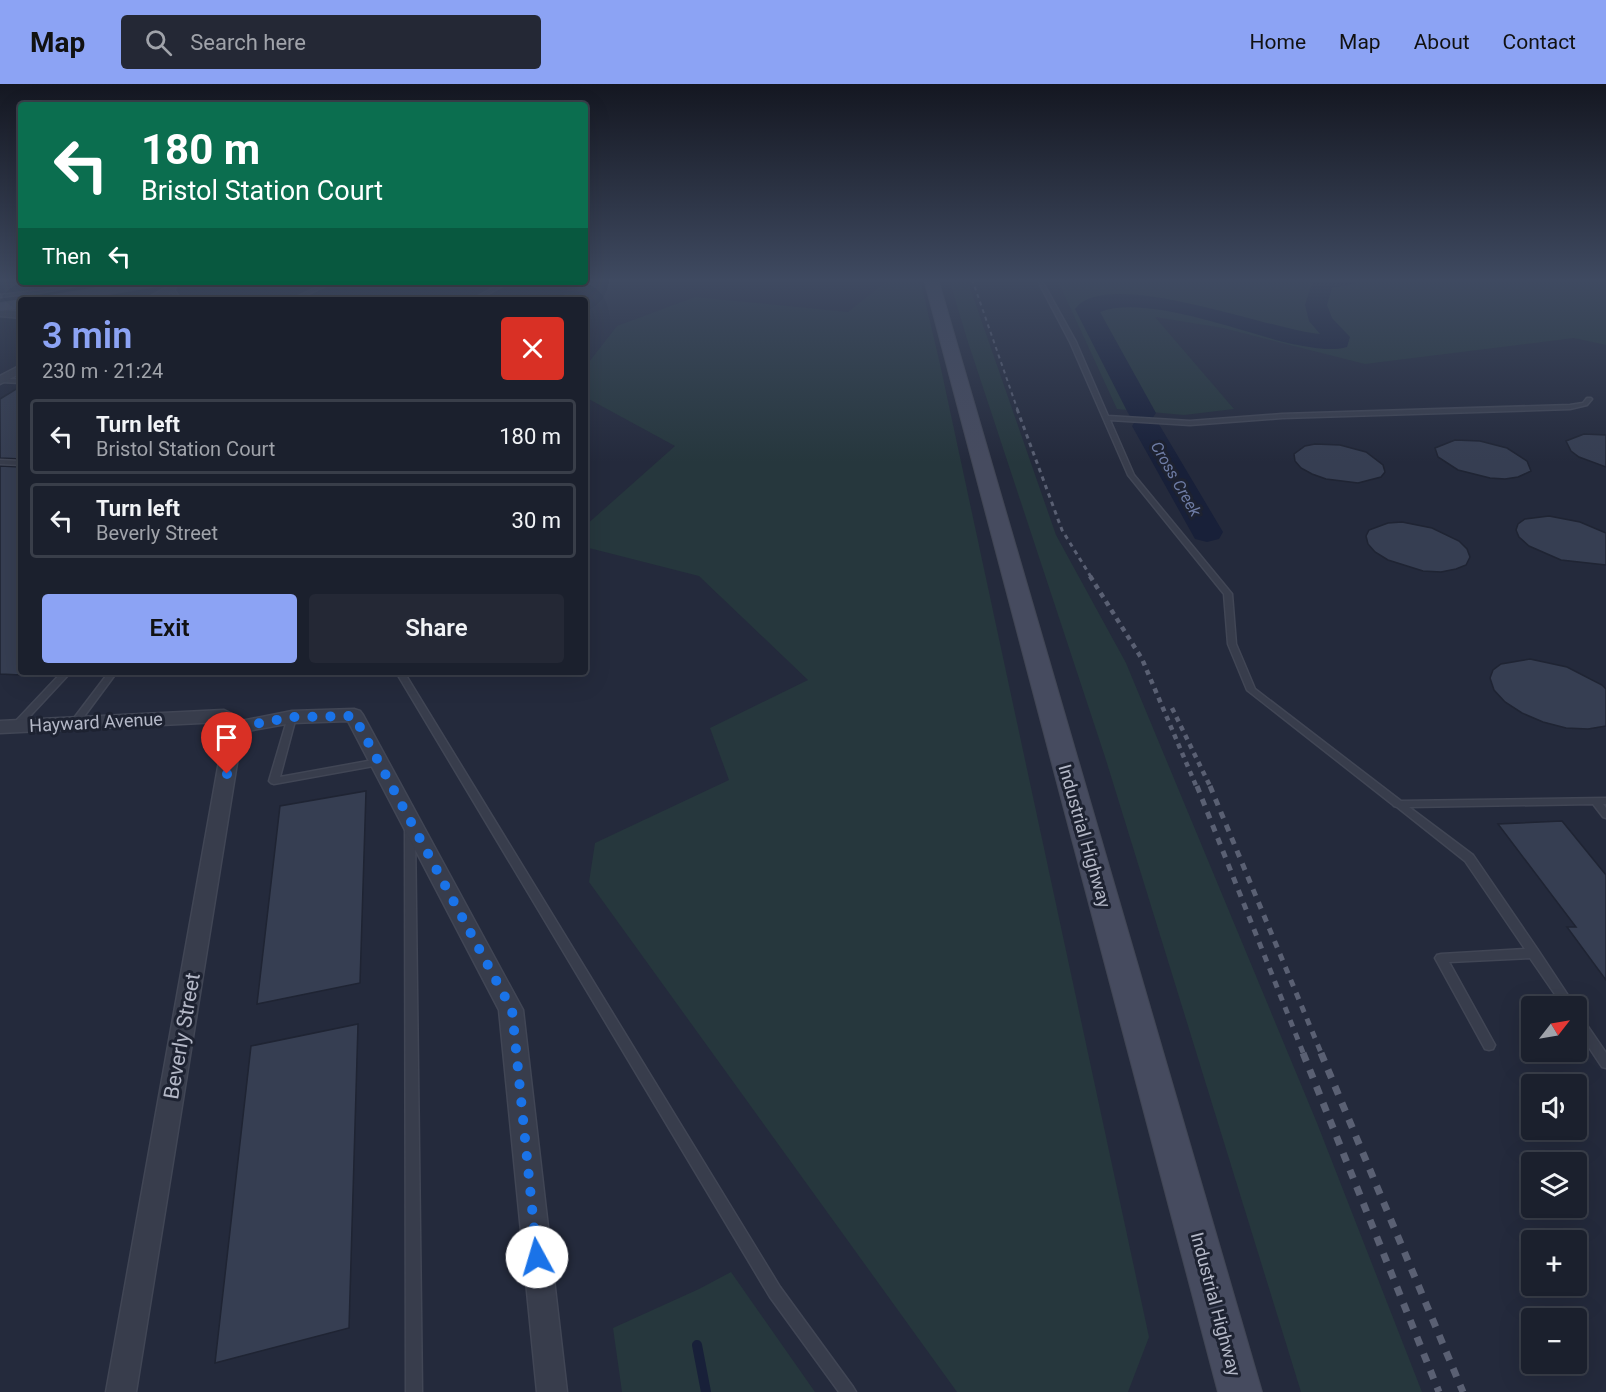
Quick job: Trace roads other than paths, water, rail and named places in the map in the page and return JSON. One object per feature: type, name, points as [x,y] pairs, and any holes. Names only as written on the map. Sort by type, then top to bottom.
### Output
[{"type":"main road","name":"Industrial Highway","points":[[948,340],[1240,1392]]},
{"type":"street","points":[[1,381],[18,370]]},
{"type":"street","name":"Hayward Avenue","points":[[8,726],[224,716],[232,721],[234,728]]},
{"type":"street","points":[[234,728],[287,718],[354,716],[512,1010],[552,1392]]},
{"type":"street","name":"Beverly Street","points":[[121,1392],[234,728]]},
{"type":"lane","points":[[1072,340],[1131,475],[1228,594],[1232,644],[1251,690],[1469,858],[1562,996]]},
{"type":"lane","points":[[1,381],[18,381]]},
{"type":"lane","points":[[1107,418],[1190,423],[1282,416],[1570,407],[1585,404],[1589,399]]},
{"type":"lane","points":[[0,462],[18,463]]},
{"type":"lane","points":[[8,726],[64,675]]},
{"type":"lane","points":[[74,724],[111,675]]},
{"type":"lane","points":[[402,675],[775,1292],[848,1392]]},
{"type":"lane","points":[[287,718],[274,781],[379,762]]},
{"type":"lane","points":[[1595,801],[1606,815]]},
{"type":"lane","points":[[1397,804],[1606,801]]},
{"type":"lane","points":[[410,819],[414,1392]]},
{"type":"lane","points":[[1490,1045],[1441,957],[1534,953]]},
{"type":"lane","points":[[1587,1034],[1606,1063]]},
{"type":"waterway","name":"Cross Creek","points":[[1103,340],[1142,413]]},
{"type":"waterway","name":"Cross Creek","points":[[1313,340],[1338,342],[1338,340]]},
{"type":"waterway","name":"Cross Creek","points":[[1146,426],[1207,532]]},
{"type":"waterway","points":[[697,1345],[706,1392]]},
{"type":"railway","points":[[993,340],[1018,411]]},
{"type":"railway","points":[[1017,409],[1062,530],[1091,577]]},
{"type":"railway","points":[[1090,576],[1142,659],[1197,788]]},
{"type":"railway","points":[[1172,708],[1211,788]]},
{"type":"railway","points":[[1197,786],[1304,1055]]},
{"type":"railway","points":[[1210,786],[1322,1055]]},
{"type":"railway","points":[[1303,1053],[1439,1392]]},
{"type":"railway","points":[[1321,1053],[1463,1392]]}]
